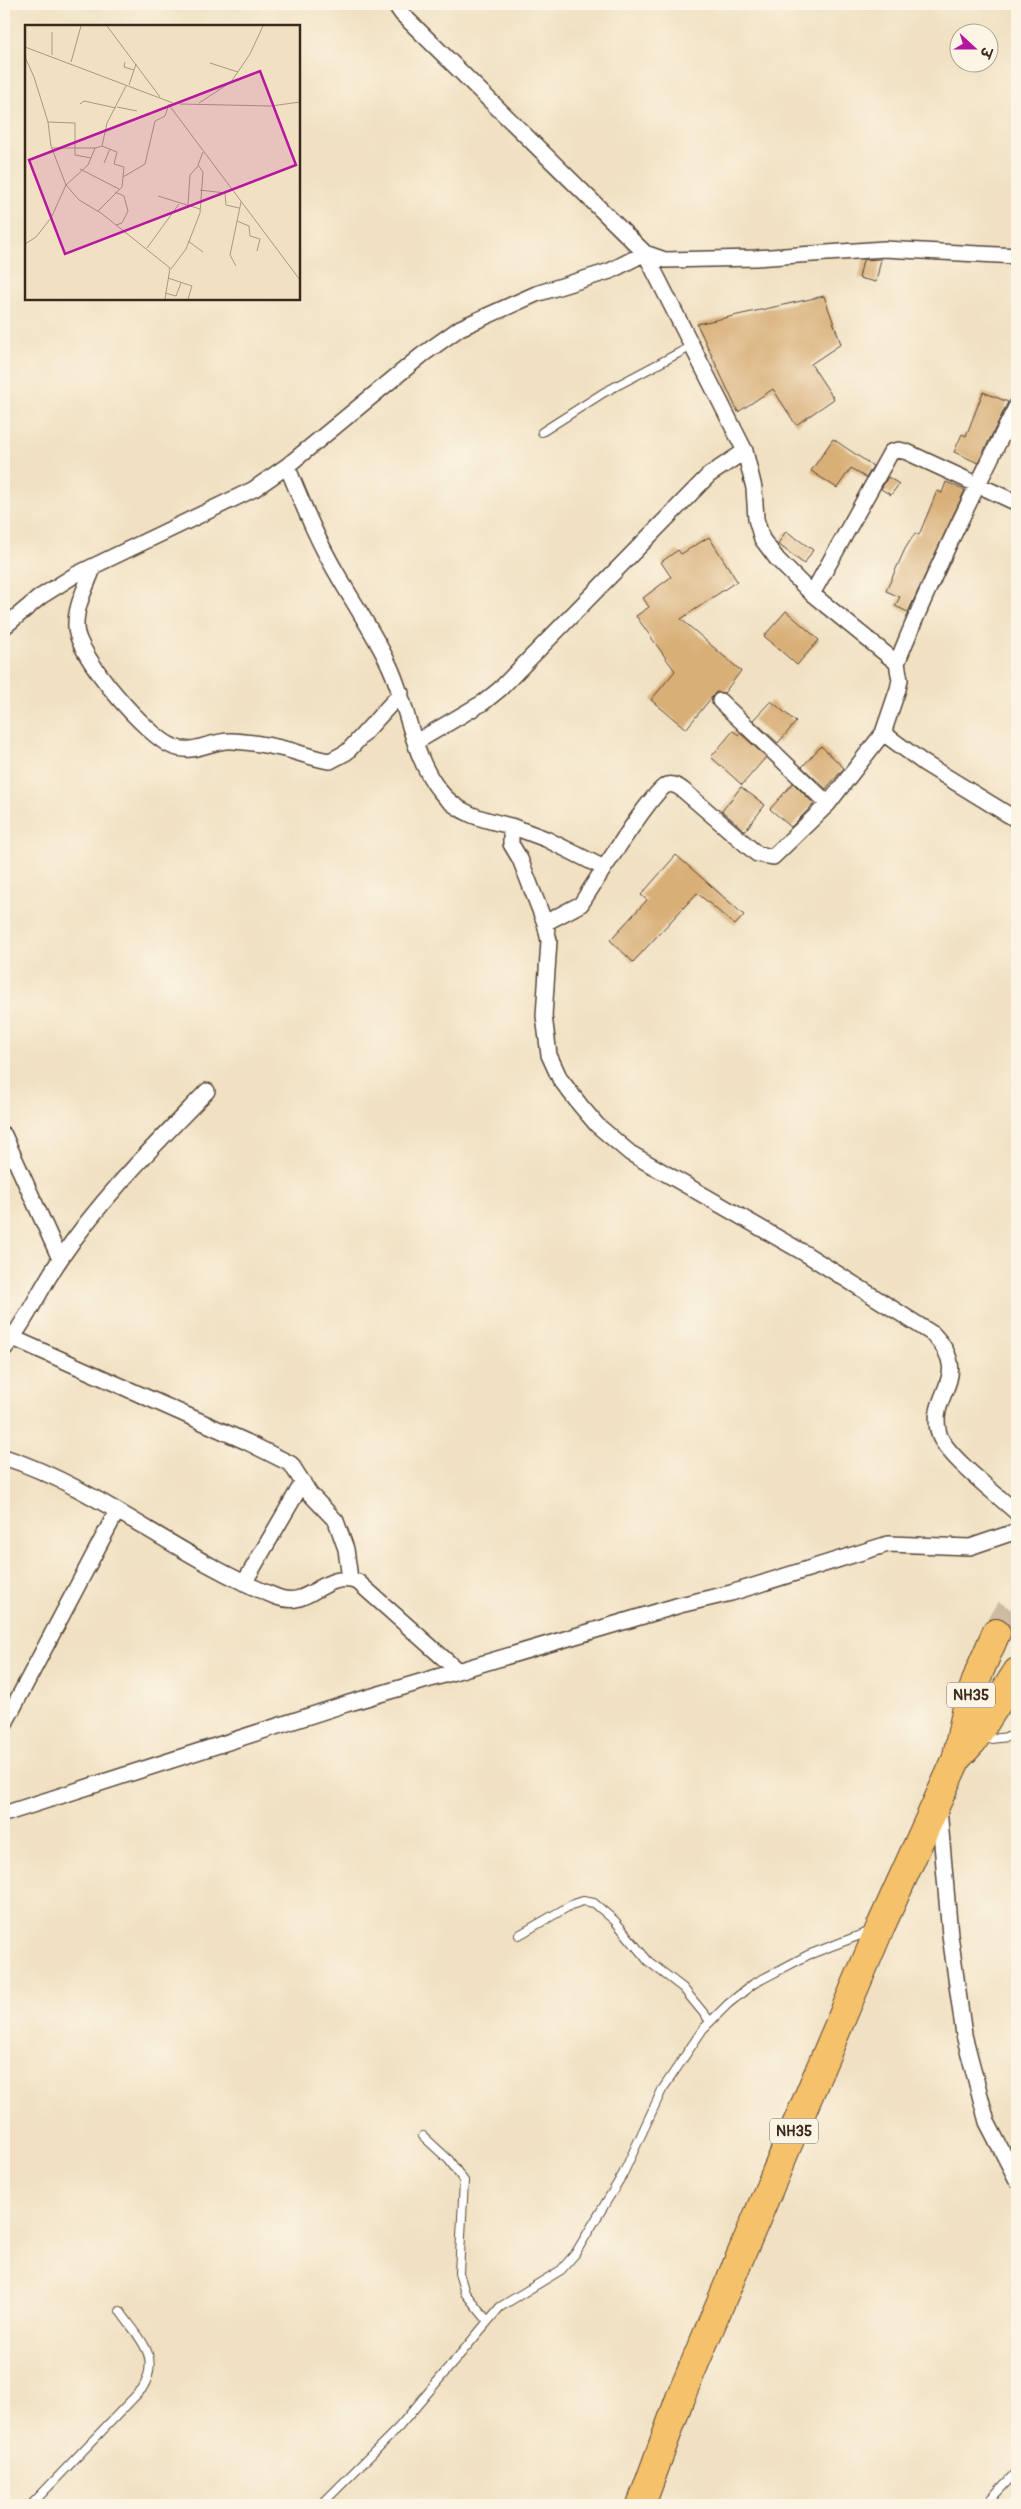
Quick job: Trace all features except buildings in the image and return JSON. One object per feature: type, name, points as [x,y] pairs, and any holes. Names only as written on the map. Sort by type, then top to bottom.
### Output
[{"type":"highway","name":"NH35","points":[[963,1747],[967,1707],[996,1633]]},
{"type":"highway","name":"NH35","points":[[642,2505],[680,2398],[880,1928],[938,1798],[963,1747],[1017,1672]]},
{"type":"street","points":[[395,4],[409,21],[645,253],[745,450],[754,488],[756,519],[762,539],[773,554],[812,594],[897,663]]},
{"type":"street","points":[[4,627],[40,597],[94,566],[233,500],[287,466],[422,355],[460,328],[536,294],[610,271],[645,253],[665,260],[755,258],[884,250],[1017,256]]},
{"type":"street","points":[[545,923],[581,904],[604,868],[652,801],[666,785],[677,786],[757,854],[768,857],[776,854],[828,804],[883,733],[900,680],[897,663],[921,603],[1017,405]]},
{"type":"street","points":[[416,742],[494,695],[709,475],[745,450]]},
{"type":"street","points":[[812,594],[891,452],[899,450],[907,452],[1017,503]]},
{"type":"street","points":[[287,466],[328,558],[382,650],[402,693],[416,742],[429,776],[452,804],[474,818],[511,826],[546,839],[604,868]]},
{"type":"street","points":[[94,566],[77,616],[78,640],[84,653],[100,676],[154,735],[174,747],[192,749],[232,740],[290,750],[330,761],[347,752],[402,693]]},
{"type":"street","points":[[720,702],[828,804]]},
{"type":"street","points":[[883,733],[924,763],[1017,820]]},
{"type":"street","points":[[511,826],[512,844],[520,859],[545,923],[549,949],[544,1016],[550,1055],[560,1079],[597,1125],[630,1153],[806,1254],[934,1334],[945,1347],[952,1367],[939,1412],[939,1435],[954,1455],[1017,1513]]},
{"type":"street","points":[[207,1091],[137,1164],[100,1206],[60,1258],[8,1343],[283,1459],[296,1470],[310,1494],[328,1510],[341,1530],[350,1580]]},
{"type":"street","points":[[4,1134],[60,1258]]},
{"type":"street","points":[[4,1457],[64,1481],[244,1583],[279,1598],[297,1600],[334,1580],[350,1580],[364,1587],[458,1671]]},
{"type":"street","points":[[244,1583],[304,1482]]},
{"type":"street","points":[[4,1725],[117,1510]]},
{"type":"street","points":[[4,1814],[336,1707],[680,1605],[730,1593],[875,1547],[902,1544],[970,1547],[1017,1532]]},
{"type":"street","points":[[938,1798],[950,1935],[964,2035],[987,2122],[1017,2180]]},
{"type":"lane","points":[[542,432],[603,393],[692,346]]},
{"type":"lane","points":[[963,1747],[1017,1736]]},
{"type":"lane","points":[[519,1935],[571,1905],[583,1901],[594,1903],[615,1920],[648,1961],[683,1988],[710,2022]]},
{"type":"lane","points":[[321,2505],[399,2427],[487,2320],[513,2297],[561,2270],[575,2254],[623,2174],[662,2090],[684,2054],[710,2022],[753,1984],[808,1954],[880,1928]]},
{"type":"lane","points":[[423,2136],[448,2160],[464,2181],[459,2273],[465,2293],[487,2320]]},
{"type":"lane","points":[[31,2505],[142,2389],[147,2380],[151,2371],[148,2352],[120,2311]]},
{"type":"lane","points":[[985,2505],[1017,2471]]},
{"type":"tunnel","points":[[996,1633],[1017,1599]]}]
